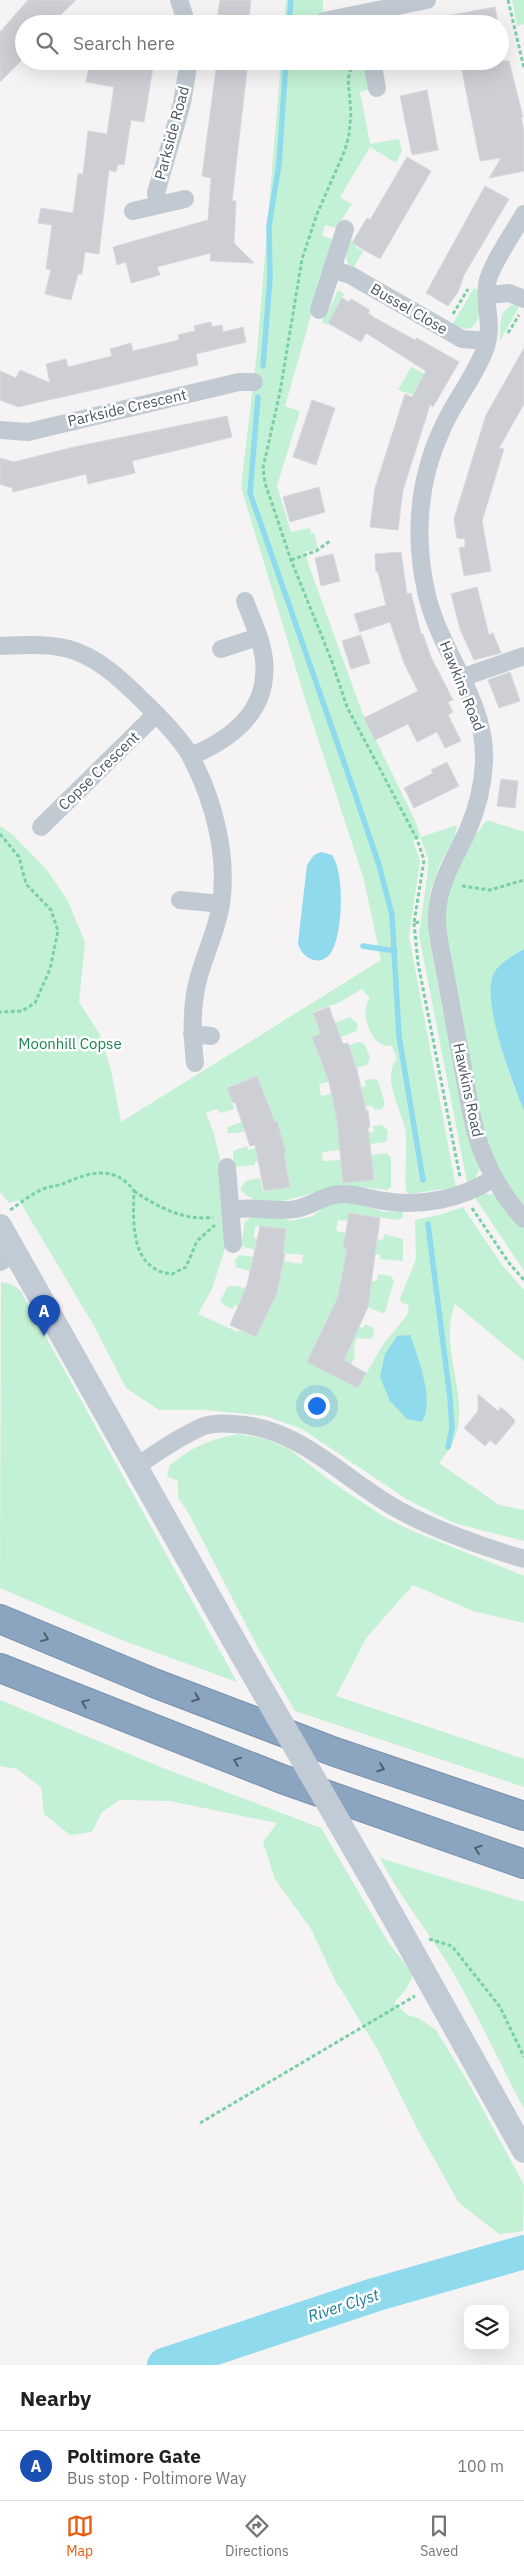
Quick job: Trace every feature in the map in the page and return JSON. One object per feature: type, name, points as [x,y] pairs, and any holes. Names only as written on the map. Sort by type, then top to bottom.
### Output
[{"type":"highway","points":[[0,1619],[154,1683],[335,1752],[524,1816]]},
{"type":"highway","points":[[0,1668],[282,1779],[524,1864]]},
{"type":"main road","points":[[3,1219],[8,1258],[136,1467],[241,1654],[433,1986],[524,2151]]},
{"type":"street","points":[[179,0],[184,15]]},
{"type":"street","points":[[374,15],[427,0]]},
{"type":"street","name":"Parkside Road","points":[[159,205],[156,192],[182,104],[188,70]]},
{"type":"street","points":[[374,70],[377,88]]},
{"type":"street","name":"Parkside Road","points":[[133,211],[185,199]]},
{"type":"street","name":"Hawkins Road","points":[[524,214],[489,278],[487,295],[490,316],[484,353],[441,430],[424,483],[419,525],[419,553],[426,592],[443,640],[480,725],[484,762],[480,793],[475,810],[443,883],[437,921],[450,1003],[480,1145],[494,1178],[524,1219]]},
{"type":"street","points":[[318,310],[345,229]]},
{"type":"street","name":"Bussel Close","points":[[332,269],[350,275],[462,339],[487,341]]},
{"type":"street","points":[[487,295],[509,293],[522,306]]},
{"type":"street","name":"Parkside Crescent","points":[[0,430],[28,432],[239,382],[254,382]]},
{"type":"street","points":[[191,756],[218,745],[246,722],[262,688],[264,660],[245,601]]},
{"type":"street","points":[[221,649],[258,637]]},
{"type":"street","points":[[0,646],[29,644],[74,650],[113,672],[156,714],[191,756],[214,812],[220,838],[221,904],[196,986],[192,1034],[195,1063]]},
{"type":"street","points":[[461,678],[524,656]]},
{"type":"street","name":"Copse Crescent","points":[[41,828],[156,714]]},
{"type":"street","points":[[180,900],[221,904]]},
{"type":"street","points":[[192,1034],[211,1036]]},
{"type":"street","points":[[227,1167],[234,1244]]},
{"type":"street","points":[[231,1210],[245,1207],[294,1210],[331,1195],[342,1194],[406,1203],[457,1196],[494,1178]]},
{"type":"street","points":[[136,1467],[170,1444],[206,1426],[222,1423],[256,1426],[296,1441],[397,1509],[492,1549],[524,1559]]},
{"type":"path","points":[[508,0],[524,68]]},
{"type":"path","points":[[351,70],[348,79],[351,113],[349,135],[345,150],[317,214],[302,258],[280,392],[264,468],[265,483],[291,560],[331,659],[346,707],[399,804],[424,860],[414,923],[437,921]]},
{"type":"path","points":[[507,335],[522,306]]},
{"type":"path","points":[[291,560],[316,551],[330,541]]},
{"type":"path","points":[[0,834],[19,856],[26,884],[50,910],[58,931],[50,969],[36,1003],[22,1011],[0,1012]]},
{"type":"path","points":[[443,883],[490,890],[524,880]]},
{"type":"path","points":[[3,1219],[44,1188],[63,1184],[90,1172],[102,1172],[121,1178],[134,1191],[170,1211],[186,1216],[212,1218]]},
{"type":"path","points":[[134,1191],[132,1216],[138,1246],[150,1265],[163,1273],[172,1274],[186,1267],[197,1241],[216,1224],[222,1213],[231,1210]]},
{"type":"path","points":[[409,1946],[424,1937],[452,1946],[500,2008],[524,2057]]},
{"type":"path","points":[[200,2124],[433,1986]]},
{"type":"green space","points":[[286,0],[323,0],[323,15],[285,15]]},
{"type":"green space","points":[[512,0],[524,0],[524,24],[517,26]]},
{"type":"green space","name":"Moonhill Copse","points":[[280,70],[367,70],[372,89],[360,92],[370,144],[399,139],[402,151],[396,163],[370,147],[340,197],[352,204],[336,228],[325,225],[322,236],[333,239],[285,406],[300,411],[277,486],[291,532],[310,528],[311,534],[314,533],[318,549],[305,552],[308,563],[362,712],[414,818],[421,837],[457,825],[455,836],[440,864],[430,893],[429,937],[443,1014],[453,1038],[480,1168],[475,1179],[467,1182],[419,935],[428,869],[428,858],[420,837],[413,841],[420,861],[409,936],[456,1187],[410,1194],[406,1191],[405,1129],[391,1084],[391,1075],[397,1059],[392,1046],[379,1042],[370,1032],[366,1020],[366,1008],[370,998],[362,989],[340,1002],[313,1012],[319,1029],[350,1017],[358,1024],[356,1031],[339,1038],[312,1037],[324,1070],[353,1059],[349,1045],[359,1042],[364,1044],[370,1057],[368,1064],[364,1066],[327,1074],[328,1082],[319,1084],[321,1096],[331,1094],[335,1108],[364,1102],[361,1087],[366,1086],[365,1080],[374,1079],[378,1081],[385,1104],[382,1109],[374,1110],[373,1106],[363,1107],[340,1150],[322,1152],[323,1161],[341,1160],[343,1183],[374,1180],[373,1167],[367,1167],[366,1156],[386,1153],[391,1157],[391,1187],[387,1190],[337,1187],[275,1202],[262,1202],[250,1198],[240,1189],[246,1181],[260,1178],[263,1192],[290,1187],[286,1161],[266,1164],[264,1159],[286,1152],[277,1121],[238,1133],[227,1133],[228,1127],[271,1111],[257,1076],[227,1087],[234,1109],[221,1113],[216,1109],[206,1113],[214,1134],[222,1168],[227,1242],[212,1289],[198,1314],[238,1332],[240,1330],[256,1337],[272,1304],[245,1291],[238,1306],[235,1305],[233,1309],[223,1305],[220,1301],[228,1286],[238,1286],[248,1290],[250,1271],[236,1267],[235,1260],[240,1255],[302,1264],[303,1255],[283,1253],[285,1229],[255,1226],[254,1238],[259,1239],[258,1251],[241,1246],[245,1222],[254,1215],[278,1216],[291,1221],[313,1216],[329,1203],[348,1201],[384,1212],[403,1211],[403,1217],[398,1220],[350,1213],[348,1221],[338,1220],[336,1231],[346,1233],[343,1249],[366,1253],[365,1257],[346,1254],[339,1290],[369,1296],[372,1281],[377,1281],[378,1274],[391,1276],[394,1281],[385,1312],[382,1313],[339,1295],[326,1327],[358,1326],[363,1328],[365,1324],[373,1328],[374,1336],[370,1339],[357,1338],[354,1347],[355,1357],[343,1380],[358,1388],[382,1346],[407,1315],[409,1305],[401,1302],[400,1299],[416,1259],[415,1220],[443,1214],[463,1207],[502,1265],[524,1290],[524,1361],[455,1304],[450,1340],[458,1393],[458,1427],[451,1447],[439,1463],[499,1505],[524,1510],[524,1541],[454,1523],[408,1500],[302,1429],[266,1416],[206,1410],[159,1410],[126,1388],[94,1326],[19,1200],[9,1203],[0,1192],[0,826],[12,834],[46,869],[67,899],[85,943],[79,1002],[99,1033],[111,1070],[121,1122],[381,960],[364,880],[306,702],[241,487],[257,352]],"holes":[[[323,1332],[333,1375],[307,1362]]]},
{"type":"green space","points":[[349,240],[356,242],[355,247],[363,251],[353,269],[347,259]]},
{"type":"green space","points":[[474,288],[478,291],[479,307],[476,323],[467,329],[452,325]]},
{"type":"green space","points":[[338,290],[344,294],[327,325],[322,322],[325,311],[328,312]]},
{"type":"green space","points":[[514,304],[520,305],[500,341],[502,315]]},
{"type":"green space","points":[[411,367],[425,374],[413,395],[398,390]]},
{"type":"green space","points":[[487,820],[524,832],[524,949],[510,957],[492,992],[497,1030],[511,1080],[524,1111],[524,1208],[496,1168],[482,1133],[446,947],[445,910],[450,886],[466,851]]},
{"type":"green space","points":[[382,1125],[388,1131],[386,1142],[370,1144],[368,1132],[374,1132],[373,1126]]},
{"type":"green space","points":[[247,1146],[248,1150],[255,1148],[259,1161],[255,1162],[255,1165],[234,1167],[233,1151]]},
{"type":"green space","points":[[483,1193],[494,1195],[524,1226],[524,1271],[474,1196]]},
{"type":"green space","points":[[384,1234],[403,1239],[403,1261],[380,1259],[381,1255],[373,1254],[376,1239],[383,1240]]},
{"type":"green space","points":[[1,1282],[11,1284],[20,1290],[237,1682],[119,1639],[0,1588]]},
{"type":"green space","points":[[238,1434],[265,1439],[289,1449],[336,1485],[386,1518],[415,1532],[524,1576],[524,1623],[473,1611],[413,1585],[367,1637],[336,1696],[524,1759],[524,1787],[295,1711],[256,1644],[188,1512],[178,1498],[178,1481],[167,1476],[170,1465],[194,1448],[210,1441]]},
{"type":"green space","points":[[0,1700],[158,1766],[321,1828],[388,1942],[413,1974],[407,1988],[394,2003],[408,2015],[418,2018],[436,2030],[468,2082],[524,2185],[523,2231],[499,2234],[459,2203],[418,2130],[378,2050],[335,1980],[311,1929],[275,1879],[263,1842],[277,1823],[170,1801],[120,1800],[102,1812],[92,1832],[70,1835],[44,1814],[41,1787],[17,1769],[0,1766]]},
{"type":"green space","points":[[380,1858],[524,1902],[524,2109],[458,1982]]},
{"type":"water","points":[[321,852],[332,855],[336,864],[341,890],[341,905],[338,934],[334,946],[330,954],[325,958],[315,960],[303,953],[298,943],[307,865],[314,855]]},
{"type":"water","points":[[524,949],[524,1111],[506,1063],[494,1021],[491,985],[494,973],[500,965]]},
{"type":"water","points":[[410,1335],[421,1366],[426,1391],[426,1413],[422,1422],[407,1419],[390,1401],[380,1377],[385,1354],[397,1336]]},
{"type":"building","points":[[28,0],[76,0],[60,15],[15,15],[15,67],[0,82],[0,32]]},
{"type":"building","points":[[220,0],[251,0],[249,15],[218,15]]},
{"type":"building","points":[[495,7],[496,15],[451,15]]},
{"type":"building","points":[[509,61],[523,117],[521,117],[524,133],[524,171],[489,178],[501,158],[480,161],[462,70],[509,70]]},
{"type":"building","points":[[88,70],[153,70],[144,122],[131,120],[124,165],[118,164],[116,172],[109,170],[99,254],[85,252],[82,274],[78,274],[71,300],[45,294],[51,270],[46,269],[52,225],[38,223],[41,208],[73,213],[78,174],[83,174],[88,131],[107,134],[114,87],[86,82]]},
{"type":"building","points":[[216,70],[247,70],[232,201],[236,201],[234,243],[254,263],[210,261],[211,253],[157,267],[160,275],[131,283],[126,262],[117,265],[113,247],[208,220],[211,178],[202,176]]},
{"type":"building","points":[[427,90],[438,150],[412,155],[400,96]]},
{"type":"building","points":[[407,157],[431,171],[380,259],[352,243],[367,218],[370,220]]},
{"type":"building","points":[[485,186],[509,199],[464,275],[458,292],[448,306],[426,293]]},
{"type":"building","points":[[342,298],[349,302],[351,299],[370,310],[368,313],[375,318],[415,340],[417,338],[459,362],[433,407],[430,405],[403,490],[398,530],[370,527],[375,488],[405,394],[412,397],[426,371],[366,333],[361,342],[328,323]]},
{"type":"building","points":[[211,322],[212,327],[222,325],[223,332],[243,327],[246,342],[196,354],[198,365],[119,384],[18,407],[0,400],[0,371],[16,378],[20,370],[50,383],[46,364],[66,359],[68,367],[112,356],[110,349],[131,343],[133,351],[179,340],[178,335],[195,331],[194,326]]},
{"type":"building","points":[[524,348],[524,404],[499,448],[504,449],[482,521],[491,571],[464,576],[459,548],[465,547],[465,539],[457,538],[454,519],[486,415]]},
{"type":"building","points":[[312,400],[335,408],[316,465],[293,457]]},
{"type":"building","points":[[227,416],[232,437],[132,461],[135,473],[88,484],[86,474],[13,492],[12,488],[0,484],[0,458],[14,462],[74,447]]},
{"type":"building","points":[[319,487],[325,512],[290,522],[283,497]]},
{"type":"building","points":[[401,552],[407,594],[411,593],[421,634],[423,634],[431,657],[453,700],[448,702],[453,712],[448,715],[461,741],[445,748],[437,732],[417,742],[408,724],[375,740],[364,718],[418,691],[404,663],[390,622],[360,632],[354,614],[386,605],[378,572],[376,572],[375,554]]},
{"type":"building","points":[[333,554],[340,581],[321,586],[315,558]]},
{"type":"building","points":[[477,587],[489,635],[493,633],[501,653],[474,660],[460,629],[451,594]]},
{"type":"building","points":[[361,635],[370,663],[351,669],[342,641]]},
{"type":"building","points":[[510,672],[520,701],[499,708],[488,680]]},
{"type":"building","points":[[447,762],[459,786],[414,808],[404,788],[433,773],[431,770]]},
{"type":"building","points":[[501,779],[518,781],[515,808],[497,806]]},
{"type":"building","points":[[329,1007],[343,1044],[348,1043],[357,1070],[366,1111],[368,1110],[370,1127],[368,1128],[374,1180],[343,1183],[337,1121],[329,1082],[312,1037],[321,1034],[313,1013]]},
{"type":"building","points":[[257,1076],[275,1122],[277,1121],[286,1152],[284,1153],[290,1187],[264,1191],[255,1145],[250,1146],[235,1102],[233,1103],[227,1088]]},
{"type":"building","points":[[349,1213],[380,1218],[368,1307],[344,1360],[366,1373],[358,1388],[307,1362],[338,1297],[347,1249],[343,1249]]},
{"type":"building","points":[[260,1226],[286,1229],[283,1253],[285,1254],[277,1293],[256,1337],[230,1325],[247,1285]]},
{"type":"building","points":[[478,1394],[498,1411],[501,1407],[514,1419],[515,1422],[496,1445],[490,1440],[485,1446],[464,1428],[478,1411]]},
{"type":"waterway","points":[[290,15],[291,0]]},
{"type":"waterway","points":[[263,366],[270,278],[269,226],[279,164],[285,70]]},
{"type":"waterway","points":[[258,397],[250,493],[379,865],[392,915],[399,1036],[423,1180]]},
{"type":"waterway","points":[[363,946],[395,951]]},
{"type":"waterway","points":[[428,1224],[450,1398],[452,1428],[448,1447]]},
{"type":"waterway","name":"River Clyst","points":[[164,2365],[374,2295],[524,2252]]},
{"type":"place","name":"Poltimore Gate","points":[[44,1336]]}]
